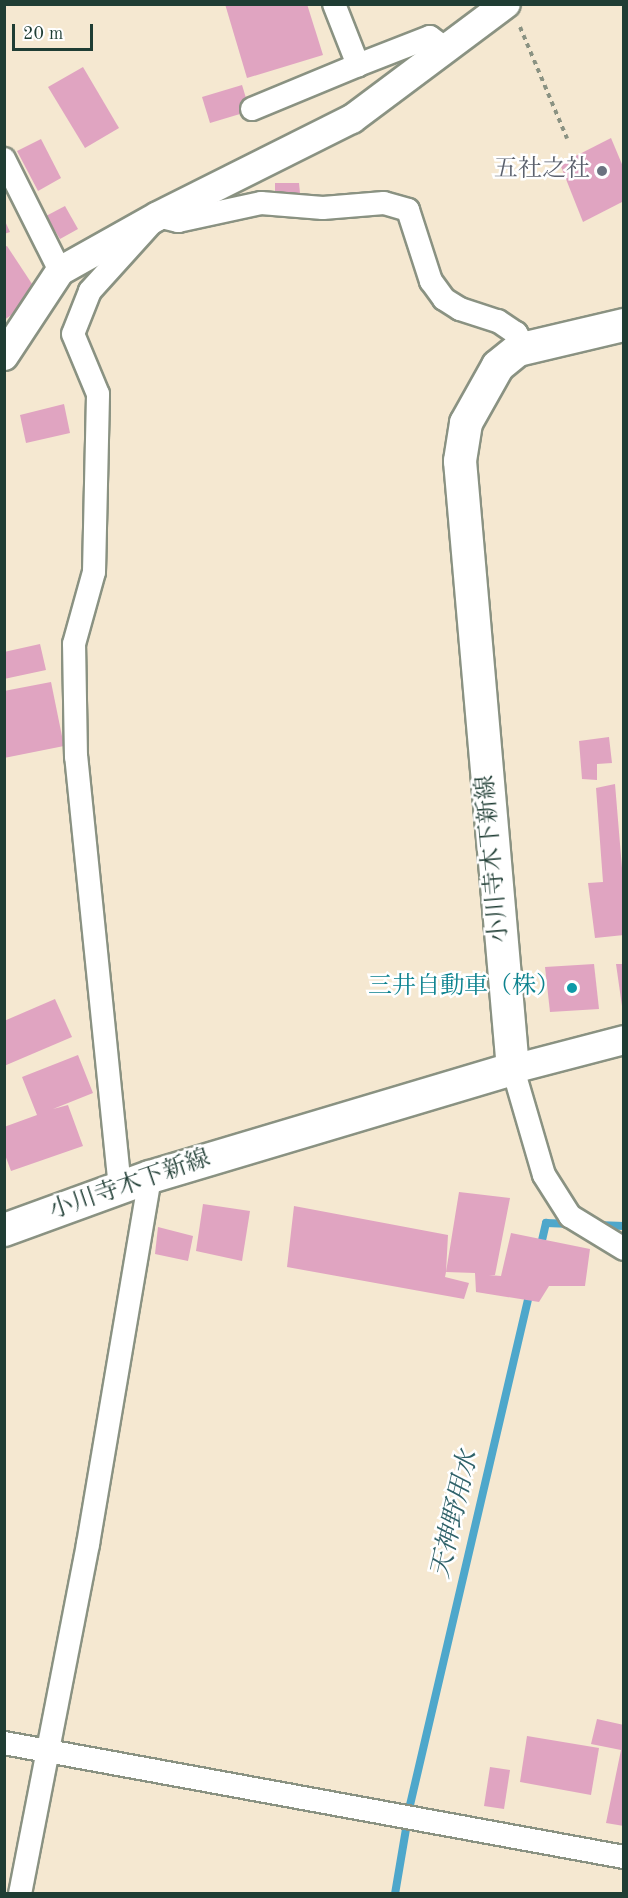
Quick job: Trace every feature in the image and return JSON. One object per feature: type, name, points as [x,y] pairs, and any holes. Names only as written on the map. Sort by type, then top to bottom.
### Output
[{"type":"main road","name":"小川寺木下新線","points":[[4,1230],[150,1177],[513,1069],[459,461],[466,423],[498,366],[525,348],[624,325]]},
{"type":"street","points":[[334,4],[358,65]]},
{"type":"street","points":[[4,356],[60,271],[158,216],[352,119],[446,49],[512,15]]},
{"type":"street","points":[[252,108],[430,37],[446,49]]},
{"type":"street","points":[[4,159],[60,271]]},
{"type":"street","points":[[158,216],[178,221],[261,203],[323,208],[384,203],[408,210],[431,281],[444,299],[460,309],[498,321],[516,333],[525,348]]},
{"type":"street","points":[[120,1188],[76,757],[74,644],[94,572],[98,394],[73,334],[90,291],[158,216]]},
{"type":"street","points":[[624,1040],[513,1069],[544,1175],[570,1216],[624,1249]]},
{"type":"street","points":[[20,1893],[88,1544],[150,1177]]},
{"type":"street","points":[[4,1743],[624,1857]]},
{"type":"path","points":[[512,15],[567,138]]},
{"type":"building","points":[[225,4],[307,4],[323,55],[247,78]]},
{"type":"building","points":[[83,67],[119,128],[85,148],[48,87]]},
{"type":"building","points":[[242,85],[250,111],[210,123],[202,97]]},
{"type":"building","points":[[611,138],[624,169],[624,201],[583,222],[560,164]]},
{"type":"building","points":[[41,139],[61,178],[38,191],[17,151]]},
{"type":"building","points":[[275,183],[299,183],[300,193],[275,195]]},
{"type":"building","points":[[65,206],[78,229],[60,239],[46,216]]},
{"type":"building","points":[[4,219],[10,232],[4,234]]},
{"type":"building","points":[[7,246],[40,296],[4,320],[4,247]]},
{"type":"building","points":[[64,404],[70,433],[26,443],[20,415]]},
{"type":"building","points":[[40,644],[46,670],[4,679],[4,652]]},
{"type":"building","points":[[51,682],[64,746],[4,758],[4,691]]},
{"type":"building","points":[[609,737],[612,763],[597,764],[597,780],[582,779],[579,741]]},
{"type":"building","points":[[615,784],[624,892],[624,935],[595,938],[588,883],[603,882],[596,788]]},
{"type":"building","name":"三井自動車（株）","points":[[594,964],[599,1009],[550,1012],[545,967]]},
{"type":"building","points":[[616,964],[624,964],[624,1006],[622,1006]]},
{"type":"building","points":[[55,999],[72,1037],[4,1066],[4,1021]]},
{"type":"building","points":[[78,1055],[93,1093],[53,1109],[68,1105],[83,1146],[11,1171],[4,1152],[4,1127],[37,1115],[22,1077]]},
{"type":"building","points":[[459,1192],[510,1198],[495,1275],[489,1275],[501,1276],[511,1233],[590,1249],[585,1286],[549,1286],[539,1302],[476,1292],[475,1273],[446,1272]]},
{"type":"building","points":[[203,1204],[250,1211],[242,1261],[196,1251]]},
{"type":"building","points":[[294,1206],[448,1235],[445,1277],[469,1283],[464,1299],[287,1267]]},
{"type":"building","points":[[158,1227],[193,1236],[188,1261],[155,1254]]},
{"type":"building","points":[[597,1719],[624,1725],[624,1826],[606,1823],[621,1750],[591,1744]]},
{"type":"building","points":[[527,1736],[599,1748],[591,1795],[520,1782]]},
{"type":"building","points":[[490,1767],[510,1770],[504,1809],[484,1806]]},
{"type":"waterway","name":"天神野用水","points":[[540,1249],[546,1223],[572,1224]]},
{"type":"waterway","name":"天神野用水","points":[[597,1225],[624,1226]]},
{"type":"waterway","name":"天神野用水","points":[[395,1894],[410,1805],[530,1291]]},
{"type":"place","name":"五社之社","points":[[602,171]]},
{"type":"place","name":"三井自動車（株）","points":[[572,988]]}]
